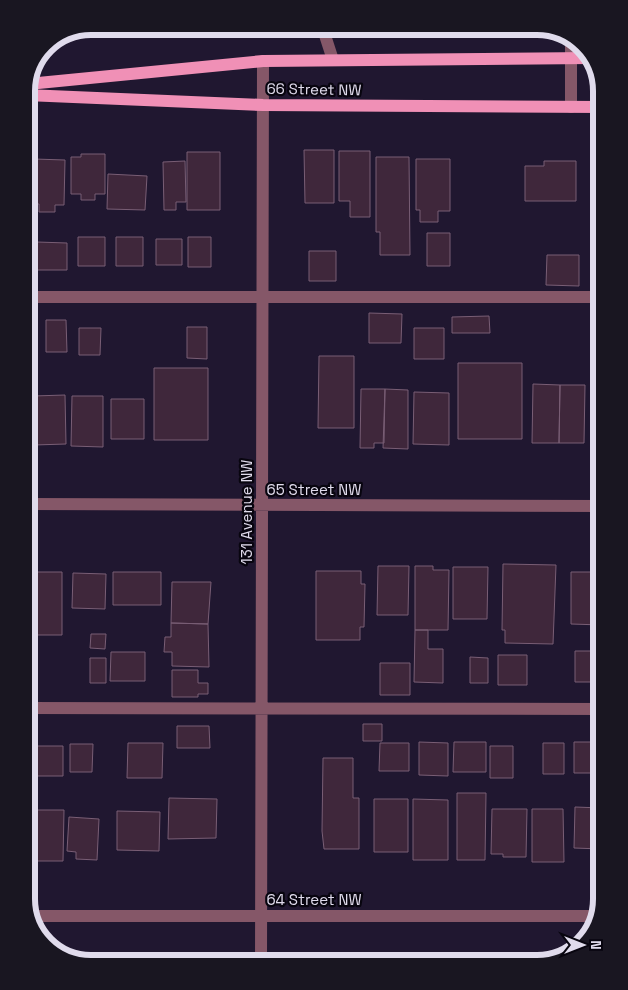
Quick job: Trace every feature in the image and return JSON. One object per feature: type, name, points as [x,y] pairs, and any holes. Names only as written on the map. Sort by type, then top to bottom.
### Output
[{"type":"main road","name":"66 Street NW","points":[[36,83],[263,61],[582,58]]},
{"type":"main road","name":"66 Street NW","points":[[35,95],[263,105],[593,107]]},
{"type":"street","points":[[325,35],[333,60]]},
{"type":"street","points":[[571,47],[572,107]]},
{"type":"street","name":"131 Avenue NW","points":[[261,955],[263,61]]},
{"type":"street","points":[[35,297],[593,297]]},
{"type":"street","name":"65 Street NW","points":[[35,504],[593,506]]},
{"type":"street","points":[[35,708],[593,709]]},
{"type":"street","name":"64 Street NW","points":[[38,916],[590,916]]},
{"type":"building","points":[[304,150],[334,150],[334,203],[305,203]]},
{"type":"building","points":[[339,151],[370,151],[370,217],[350,217],[350,201],[339,201]]},
{"type":"building","points":[[187,152],[220,152],[220,210],[187,210]]},
{"type":"building","points":[[81,154],[105,154],[105,194],[95,194],[95,200],[81,200],[81,194],[71,194],[71,157],[81,157]]},
{"type":"building","points":[[376,157],[409,157],[410,255],[380,255],[380,232],[376,232]]},
{"type":"building","points":[[35,159],[65,160],[64,205],[55,205],[55,212],[39,212],[39,204],[35,204]]},
{"type":"building","points":[[416,159],[450,159],[450,211],[438,211],[438,222],[420,222],[420,210],[416,210]]},
{"type":"building","points":[[185,161],[186,202],[176,202],[176,210],[164,210],[163,162]]},
{"type":"building","points":[[544,161],[576,161],[576,201],[525,201],[525,166],[544,166]]},
{"type":"building","points":[[108,174],[147,176],[145,210],[107,209]]},
{"type":"building","points":[[427,233],[450,233],[450,266],[427,266]]},
{"type":"building","points":[[78,237],[105,237],[105,266],[78,266]]},
{"type":"building","points":[[116,237],[143,237],[143,266],[116,266]]},
{"type":"building","points":[[188,237],[211,237],[211,267],[188,267]]},
{"type":"building","points":[[156,239],[182,239],[182,265],[156,265]]},
{"type":"building","points":[[37,242],[67,243],[67,270],[36,270]]},
{"type":"building","points":[[309,251],[336,251],[336,281],[309,281]]},
{"type":"building","points":[[547,255],[579,255],[579,286],[546,285]]},
{"type":"building","points":[[369,313],[402,314],[401,343],[369,343]]},
{"type":"building","points":[[489,316],[490,333],[452,333],[452,317]]},
{"type":"building","points":[[46,320],[66,320],[67,352],[46,352]]},
{"type":"building","points":[[187,327],[207,327],[207,359],[187,358]]},
{"type":"building","points":[[79,328],[101,328],[100,355],[79,355]]},
{"type":"building","points":[[414,328],[444,328],[444,359],[414,359]]},
{"type":"building","points":[[319,356],[354,356],[354,428],[318,428]]},
{"type":"building","points":[[458,363],[522,363],[522,439],[458,439]]},
{"type":"building","points":[[154,368],[208,368],[208,440],[154,440]]},
{"type":"building","points":[[533,384],[560,385],[559,443],[532,443]]},
{"type":"building","points":[[560,385],[585,385],[584,443],[559,443]]},
{"type":"building","points":[[361,389],[385,389],[384,443],[374,443],[374,448],[360,448]]},
{"type":"building","points":[[385,389],[408,390],[408,449],[383,448]]},
{"type":"building","points":[[414,392],[449,393],[449,445],[413,444]]},
{"type":"building","points":[[591,393],[593,393],[593,439],[591,439]]},
{"type":"building","points":[[65,395],[66,444],[35,445],[35,396]]},
{"type":"building","points":[[72,396],[103,396],[103,447],[71,446]]},
{"type":"building","points":[[111,399],[144,399],[144,439],[111,439]]},
{"type":"building","points":[[503,564],[556,565],[553,644],[505,643],[505,630],[502,630]]},
{"type":"building","points":[[378,566],[409,566],[408,615],[377,615]]},
{"type":"building","points":[[415,566],[433,566],[433,570],[449,570],[448,630],[415,630]]},
{"type":"building","points":[[453,567],[488,567],[487,619],[453,619]]},
{"type":"building","points":[[316,571],[361,571],[361,584],[365,584],[364,627],[360,627],[360,640],[316,640]]},
{"type":"building","points":[[35,572],[62,572],[62,635],[35,635]]},
{"type":"building","points":[[113,572],[161,572],[161,605],[113,605]]},
{"type":"building","points":[[571,572],[593,572],[593,625],[571,624]]},
{"type":"building","points":[[73,573],[106,574],[105,609],[72,608]]},
{"type":"building","points":[[172,582],[211,582],[208,624],[171,623]]},
{"type":"building","points":[[171,623],[208,624],[209,667],[172,666],[172,652],[164,652],[165,637],[171,637]]},
{"type":"building","points":[[415,630],[428,630],[428,649],[443,649],[443,683],[414,682]]},
{"type":"building","points":[[91,634],[106,634],[105,649],[90,648]]},
{"type":"building","points":[[575,651],[593,651],[593,682],[575,682]]},
{"type":"building","points":[[111,652],[145,652],[145,681],[110,681]]},
{"type":"building","points":[[498,655],[527,655],[527,685],[498,685]]},
{"type":"building","points":[[470,657],[488,658],[488,683],[470,683]]},
{"type":"building","points":[[90,658],[106,658],[106,683],[90,683]]},
{"type":"building","points":[[380,663],[410,663],[410,695],[380,695]]},
{"type":"building","points":[[172,670],[198,670],[198,683],[208,683],[208,694],[198,694],[198,697],[172,697]]},
{"type":"building","points":[[363,724],[382,724],[382,741],[363,741]]},
{"type":"building","points":[[177,726],[209,726],[210,748],[177,748]]},
{"type":"building","points":[[419,742],[448,743],[448,776],[419,775]]},
{"type":"building","points":[[454,742],[486,742],[486,772],[453,772]]},
{"type":"building","points":[[574,742],[593,742],[593,773],[574,773]]},
{"type":"building","points":[[128,743],[163,743],[162,778],[127,778]]},
{"type":"building","points":[[380,743],[409,743],[409,771],[379,771]]},
{"type":"building","points":[[543,743],[564,743],[564,774],[543,774]]},
{"type":"building","points":[[70,744],[93,744],[92,772],[70,772]]},
{"type":"building","points":[[36,746],[63,746],[63,776],[36,776]]},
{"type":"building","points":[[490,746],[513,746],[513,778],[490,778]]},
{"type":"building","points":[[323,758],[353,758],[353,798],[359,798],[359,849],[324,849],[322,831]]},
{"type":"building","points":[[457,793],[486,793],[485,860],[457,860]]},
{"type":"building","points":[[169,798],[217,799],[216,838],[168,839]]},
{"type":"building","points":[[374,799],[408,799],[408,852],[374,852]]},
{"type":"building","points":[[413,799],[448,800],[448,860],[413,860]]},
{"type":"building","points":[[575,807],[593,808],[593,849],[574,848]]},
{"type":"building","points":[[492,809],[527,809],[526,857],[503,857],[503,854],[491,854]]},
{"type":"building","points":[[532,809],[563,809],[564,862],[532,862]]},
{"type":"building","points":[[35,810],[64,810],[63,861],[35,861]]},
{"type":"building","points":[[117,811],[160,812],[159,851],[117,850]]},
{"type":"building","points":[[69,817],[99,819],[97,860],[76,859],[76,852],[67,851]]}]
